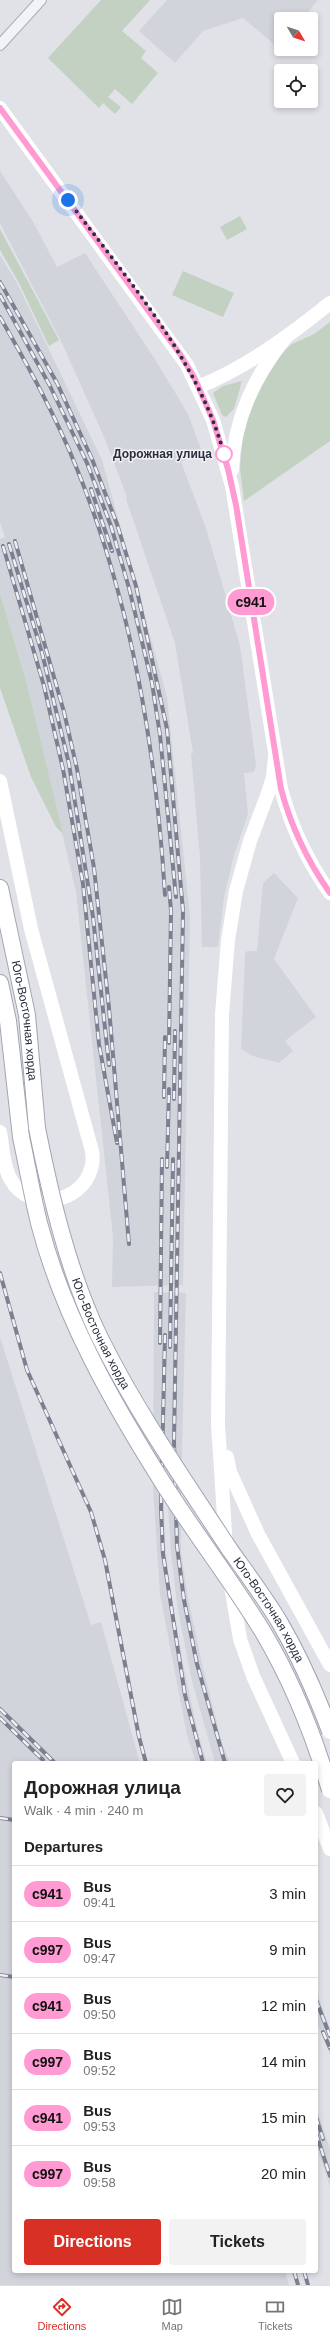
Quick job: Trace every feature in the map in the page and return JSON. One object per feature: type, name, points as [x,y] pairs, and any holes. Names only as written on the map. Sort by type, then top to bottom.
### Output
[{"type":"main road","points":[[0,108],[158,323],[187,365],[219,436],[232,486],[275,757],[286,810],[305,850],[330,893]]},
{"type":"main road","points":[[198,387],[229,373],[286,337],[330,304]]},
{"type":"main road","points":[[232,486],[234,442],[241,416],[257,378],[286,337]]},
{"type":"main road","points":[[275,757],[273,777],[262,812],[250,841],[236,891],[228,940],[222,1014],[218,1424],[227,1563],[240,1639],[253,1676],[292,1761]]},
{"type":"main road","points":[[0,780],[31,929],[89,1138],[92,1151],[92,1169],[84,1183],[70,1196],[63,1199],[43,1200],[25,1196],[11,1181],[6,1171],[0,1132]]},
{"type":"main road","points":[[262,812],[271,796],[281,789]]},
{"type":"main road","points":[[262,812],[271,805],[278,804],[286,810]]},
{"type":"main road","name":"Юго-Восточная хорда","points":[[0,888],[26,1014],[37,1128],[46,1176],[67,1251],[99,1335],[133,1399],[178,1471],[280,1623],[313,1686],[330,1730]]},
{"type":"main road","name":"Юго-Восточная хорда","points":[[0,983],[8,1021],[21,1137],[39,1223],[67,1307],[83,1344],[163,1483],[263,1632],[295,1693],[321,1760],[330,1790]]},
{"type":"main road","points":[[218,1424],[230,1472],[243,1502],[258,1534],[330,1665]]},
{"type":"main road","points":[[318,1818],[330,1849]]},
{"type":"street","points":[[0,44],[41,0]]},
{"type":"shaded area","points":[[167,0],[318,0],[308,12],[274,12],[274,44],[243,18],[203,31],[175,63],[139,31]]},
{"type":"shaded area","points":[[0,171],[32,220],[57,267],[85,253],[156,361],[188,414],[202,452],[181,462],[206,528],[240,646],[256,765],[254,772],[244,773],[248,814],[234,855],[224,897],[218,947],[202,947],[200,857],[191,754],[193,753],[175,643],[126,499],[123,486],[104,437],[62,343],[0,223]]},
{"type":"shaded area","points":[[0,255],[18,285],[102,460],[167,697],[190,916],[183,1285],[112,1287],[113,1237],[76,892],[27,684],[0,593],[0,539],[5,537],[0,522]]},
{"type":"shaded area","points":[[274,873],[298,898],[274,959],[316,1017],[285,1041],[293,1051],[279,1063],[253,1056],[241,1049],[245,954],[247,951],[257,951],[263,883]]},
{"type":"shaded area","points":[[154,1292],[186,1293],[181,1552],[188,1598],[203,1668],[222,1743],[229,1761],[214,1761],[191,1677],[177,1604],[171,1552],[166,1476],[163,1476],[165,1542],[170,1591],[183,1664],[198,1733],[206,1761],[195,1761],[187,1735],[160,1594],[153,1487]]},
{"type":"shaded area","points":[[0,1337],[91,1625],[101,1622],[139,1761],[12,1761],[12,2273],[286,2273],[289,2285],[0,2285]]},
{"type":"shaded area","points":[[318,1996],[330,2029],[330,2055],[318,2025]]},
{"type":"shaded area","points":[[318,2112],[330,2149],[330,2187],[318,2150]]},
{"type":"green space","points":[[101,0],[150,0],[122,31],[146,51],[141,58],[158,73],[132,104],[115,89],[108,97],[121,107],[115,114],[103,103],[99,108],[48,58]]},
{"type":"green space","points":[[240,216],[247,229],[227,240],[220,227]]},
{"type":"green space","points":[[0,229],[59,340],[49,346],[19,283],[0,250]]},
{"type":"green space","points":[[183,271],[234,293],[223,317],[172,295]]},
{"type":"green space","points":[[330,322],[330,441],[244,501],[240,469],[243,426],[271,362],[292,344],[314,334]]},
{"type":"green space","points":[[242,381],[234,409],[226,417],[222,415],[213,393],[223,386]]},
{"type":"green space","points":[[0,593],[27,684],[63,834],[56,827],[31,777],[0,688]]},
{"type":"railway","points":[[0,282],[57,383],[92,459],[117,524],[136,586],[167,729],[183,911],[174,1442],[177,1546],[184,1600],[197,1664],[224,1761]]},
{"type":"railway","points":[[0,295],[50,386],[87,463],[111,526],[129,588],[152,683],[160,735],[176,897]]},
{"type":"railway","points":[[0,317],[41,392],[69,449],[96,520],[113,572],[127,625],[148,732],[161,840],[165,895]]},
{"type":"railway","points":[[91,489],[112,551]]},
{"type":"railway","points":[[15,541],[64,712],[77,769],[94,868],[109,1008],[129,1244]]},
{"type":"railway","points":[[9,544],[42,653],[69,764],[93,917],[109,1065]]},
{"type":"railway","points":[[3,546],[44,686],[63,769],[83,884],[99,1044],[117,1143]]},
{"type":"railway","points":[[169,887],[171,911],[169,1043]]},
{"type":"railway","points":[[174,1099],[175,1031]]},
{"type":"railway","points":[[164,1097],[165,1037]]},
{"type":"railway","points":[[167,1167],[169,1089]]},
{"type":"railway","points":[[160,1343],[162,1159]]},
{"type":"railway","points":[[170,1347],[173,1159]]},
{"type":"railway","points":[[0,1273],[27,1370],[91,1512],[105,1560],[139,1737],[145,1761]]},
{"type":"railway","points":[[165,1335],[161,1508],[163,1554],[185,1695],[202,1761]]},
{"type":"railway","points":[[0,1709],[53,1761]]},
{"type":"railway","points":[[0,1718],[43,1760]]},
{"type":"railway","points":[[0,1818],[12,1820]]},
{"type":"railway","points":[[0,1975],[12,1977]]},
{"type":"railway","points":[[318,2005],[330,2036]]},
{"type":"railway","points":[[323,2032],[330,2048]]},
{"type":"railway","points":[[318,2123],[323,2139]]},
{"type":"railway","points":[[318,2139],[330,2176]]},
{"type":"railway","points":[[295,2273],[298,2285]]},
{"type":"railway","points":[[305,2273],[308,2285]]},
{"type":"bus line","name":"с941","points":[[0,108],[158,323],[187,365],[207,405],[219,436],[232,486],[273,747],[286,810],[305,850],[330,893]]},
{"type":"place","name":"Дорожная улица","points":[[224,454]]},
{"type":"route","points":[[68,200],[187,365],[207,405],[224,454]]}]
